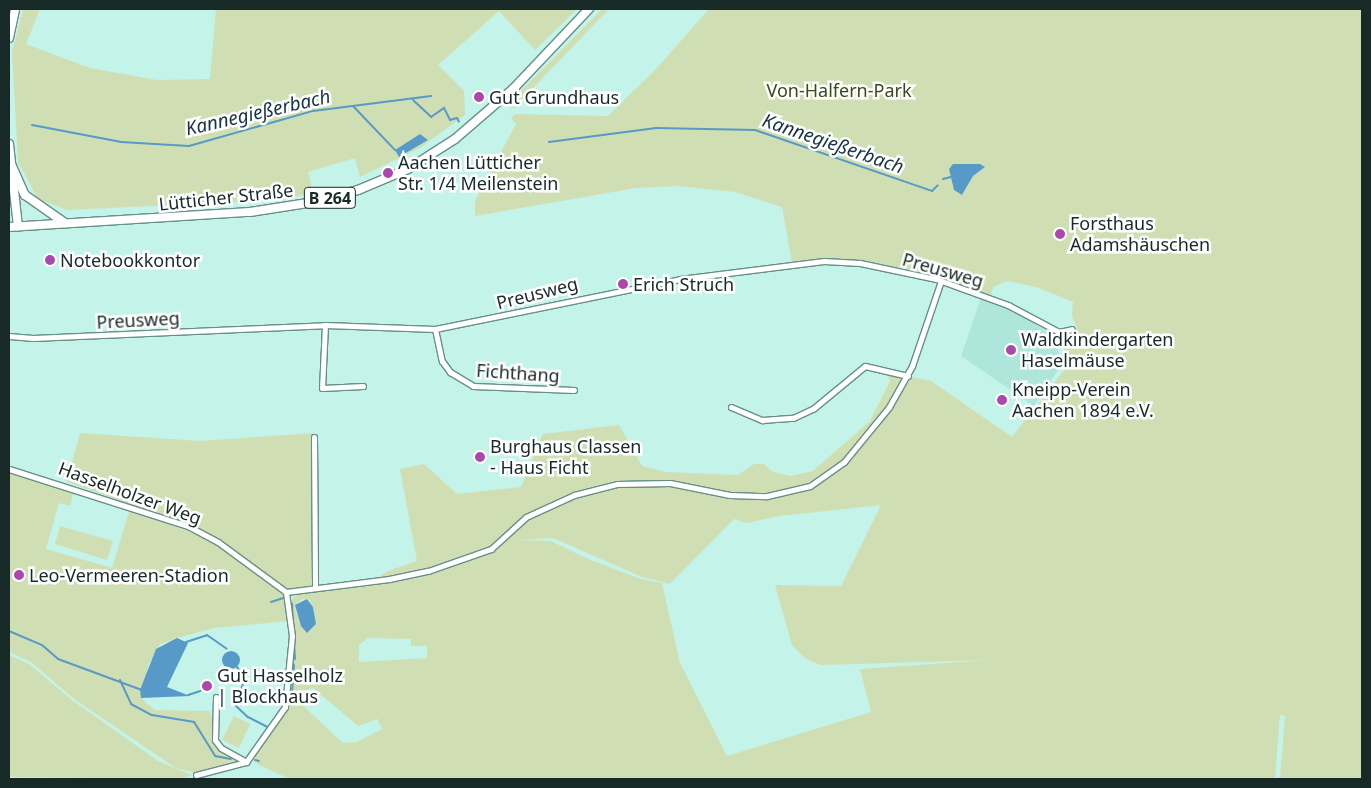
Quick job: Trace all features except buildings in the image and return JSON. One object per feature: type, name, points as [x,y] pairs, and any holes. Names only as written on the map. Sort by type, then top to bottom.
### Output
[{"type":"main road","points":[[9,38],[15,9]]},
{"type":"main road","name":"Lütticher Straße","points":[[9,227],[276,209],[314,202],[374,184],[424,159],[466,130],[513,89],[589,9]]},
{"type":"main road","points":[[9,144],[18,226]]},
{"type":"main road","points":[[11,164],[25,194],[35,206],[67,224]]},
{"type":"street","name":"Preusweg","points":[[9,336],[33,338],[325,325],[435,329],[680,278],[824,261],[860,263],[941,281],[1008,305],[1059,332],[1072,329]]},
{"type":"street","points":[[196,775],[246,762],[278,718],[288,695],[292,636],[286,592],[428,571],[491,549],[526,517],[550,506],[617,484],[670,483],[730,496],[767,496],[810,486],[834,471],[862,444],[908,376],[941,281]]},
{"type":"street","points":[[325,325],[322,388],[363,386]]},
{"type":"street","name":"Fichthang","points":[[435,329],[442,360],[450,372],[473,386],[574,390]]},
{"type":"street","points":[[731,407],[762,420],[793,418],[814,408],[865,366],[908,376]]},
{"type":"street","points":[[314,436],[315,588]]},
{"type":"street","name":"Hasselholzer Weg","points":[[9,469],[188,526],[286,592]]},
{"type":"street","points":[[216,697],[215,740],[227,752],[246,762]]},
{"type":"shaded area","name":"Waldkindergarten Haselmäuse","points":[[981,298],[1017,313],[1054,336],[1062,364],[1034,406],[961,356]]},
{"type":"green space","points":[[23,9],[40,9],[26,44],[90,68],[157,80],[210,79],[216,9],[577,9],[535,50],[499,11],[438,65],[464,91],[465,115],[420,148],[360,177],[355,158],[308,172],[313,193],[277,200],[67,210],[38,199],[18,162],[12,52]]},
{"type":"green space","points":[[602,9],[609,9],[513,109],[507,105]]},
{"type":"green space","name":"Von-Halfern-Park","points":[[709,9],[1362,9],[1362,779],[290,779],[257,764],[255,756],[296,699],[343,743],[357,742],[382,729],[377,719],[358,726],[313,688],[290,696],[290,604],[296,594],[378,585],[378,577],[388,571],[417,561],[400,469],[424,464],[457,494],[521,487],[543,434],[619,425],[642,466],[666,472],[738,475],[754,464],[764,464],[773,472],[791,476],[813,471],[870,421],[890,381],[886,372],[931,381],[1012,437],[1069,364],[1060,339],[1077,328],[1072,316],[1073,302],[1036,287],[1007,281],[993,287],[991,295],[920,271],[854,260],[792,263],[782,207],[735,192],[678,186],[636,188],[475,216],[475,201],[516,124],[511,118],[515,114],[608,116],[657,68]],"holes":[[[953,164],[985,167],[973,176],[963,195],[954,190],[949,169]],[[616,481],[670,481],[731,493],[731,499],[670,487],[617,486],[575,497],[525,520],[527,514],[574,492]],[[881,505],[841,586],[775,585],[792,645],[806,659],[821,665],[989,660],[860,669],[871,712],[727,756],[680,663],[662,583],[641,579],[588,559],[551,541],[518,540],[553,538],[642,577],[670,584],[734,519],[746,523],[780,516]],[[302,599],[309,599],[314,609],[316,624],[307,633],[296,613],[295,605]],[[368,638],[411,639],[411,646],[427,646],[427,658],[359,662],[359,645]],[[1280,715],[1285,716],[1280,777],[1275,778]]]},
{"type":"green space","points":[[80,433],[200,441],[314,433],[314,585],[285,589],[198,528],[67,482]]},
{"type":"green space","points":[[9,471],[74,490],[70,506],[59,503],[46,549],[112,568],[130,509],[213,541],[284,595],[289,621],[214,628],[177,638],[160,644],[149,663],[141,697],[145,702],[155,710],[210,711],[217,745],[240,762],[196,773],[176,768],[74,699],[31,662],[9,652]]},
{"type":"green space","points":[[60,526],[113,541],[107,560],[55,544]]},
{"type":"green space","points":[[9,655],[29,664],[72,700],[158,761],[192,775],[181,779],[9,777]]},
{"type":"green space","points":[[234,716],[250,724],[239,748],[222,740]]},
{"type":"water","points":[[420,134],[428,140],[399,157],[395,150]]},
{"type":"water","points":[[953,164],[980,164],[985,167],[973,176],[962,195],[954,190],[949,169]]},
{"type":"water","points":[[307,599],[313,607],[316,624],[307,633],[301,626],[295,605]]},
{"type":"water","points":[[177,638],[188,643],[167,687],[190,696],[141,698],[140,690],[156,649]]},
{"type":"water","points":[[231,651],[239,656],[240,660],[235,668],[231,669],[223,664],[222,660],[227,652]]},
{"type":"waterway","name":"Kannegießerbach","points":[[32,125],[121,142],[189,146],[313,111],[431,96]]},
{"type":"waterway","points":[[413,100],[431,117],[444,108],[450,120],[457,118],[459,122]]},
{"type":"waterway","points":[[353,106],[395,150]]},
{"type":"waterway","name":"Kannegießerbach","points":[[549,142],[656,128],[755,130],[932,191],[938,185]]},
{"type":"waterway","points":[[943,179],[951,177]]},
{"type":"waterway","points":[[271,602],[283,598]]},
{"type":"waterway","points":[[292,604],[295,659]]},
{"type":"waterway","points":[[9,631],[42,645],[58,659],[142,690]]},
{"type":"waterway","points":[[186,642],[207,635],[227,649]]},
{"type":"waterway","points":[[292,693],[294,665]]},
{"type":"waterway","points":[[236,666],[245,677],[236,706],[248,717],[268,727]]},
{"type":"waterway","points":[[120,680],[131,704],[152,715],[194,722],[215,756],[231,759]]},
{"type":"waterway","points":[[188,695],[200,691]]},
{"type":"waterway","points":[[257,751],[290,703]]},
{"type":"waterway","points":[[255,760],[259,761]]},
{"type":"place","name":"Gut Grundhaus","points":[[479,97]]},
{"type":"place","name":"Aachen Lütticher Str. 1/4 Meilenstein","points":[[388,173]]},
{"type":"place","name":"Forsthaus Adamshäuschen","points":[[1060,234]]},
{"type":"place","name":"Notebookkontor","points":[[50,260]]},
{"type":"place","name":"Erich Struch","points":[[623,284]]},
{"type":"place","name":"Waldkindergarten Haselmäuse","points":[[1011,350]]},
{"type":"place","name":"Kneipp-Verein Aachen 1894 e.V.","points":[[1002,400]]},
{"type":"place","name":"Burghaus Classen - Haus Ficht","points":[[480,457]]},
{"type":"place","name":"Leo-Vermeeren-Stadion","points":[[19,575]]},
{"type":"place","name":"Gut Hasselholz | Blockhaus","points":[[207,686]]}]
